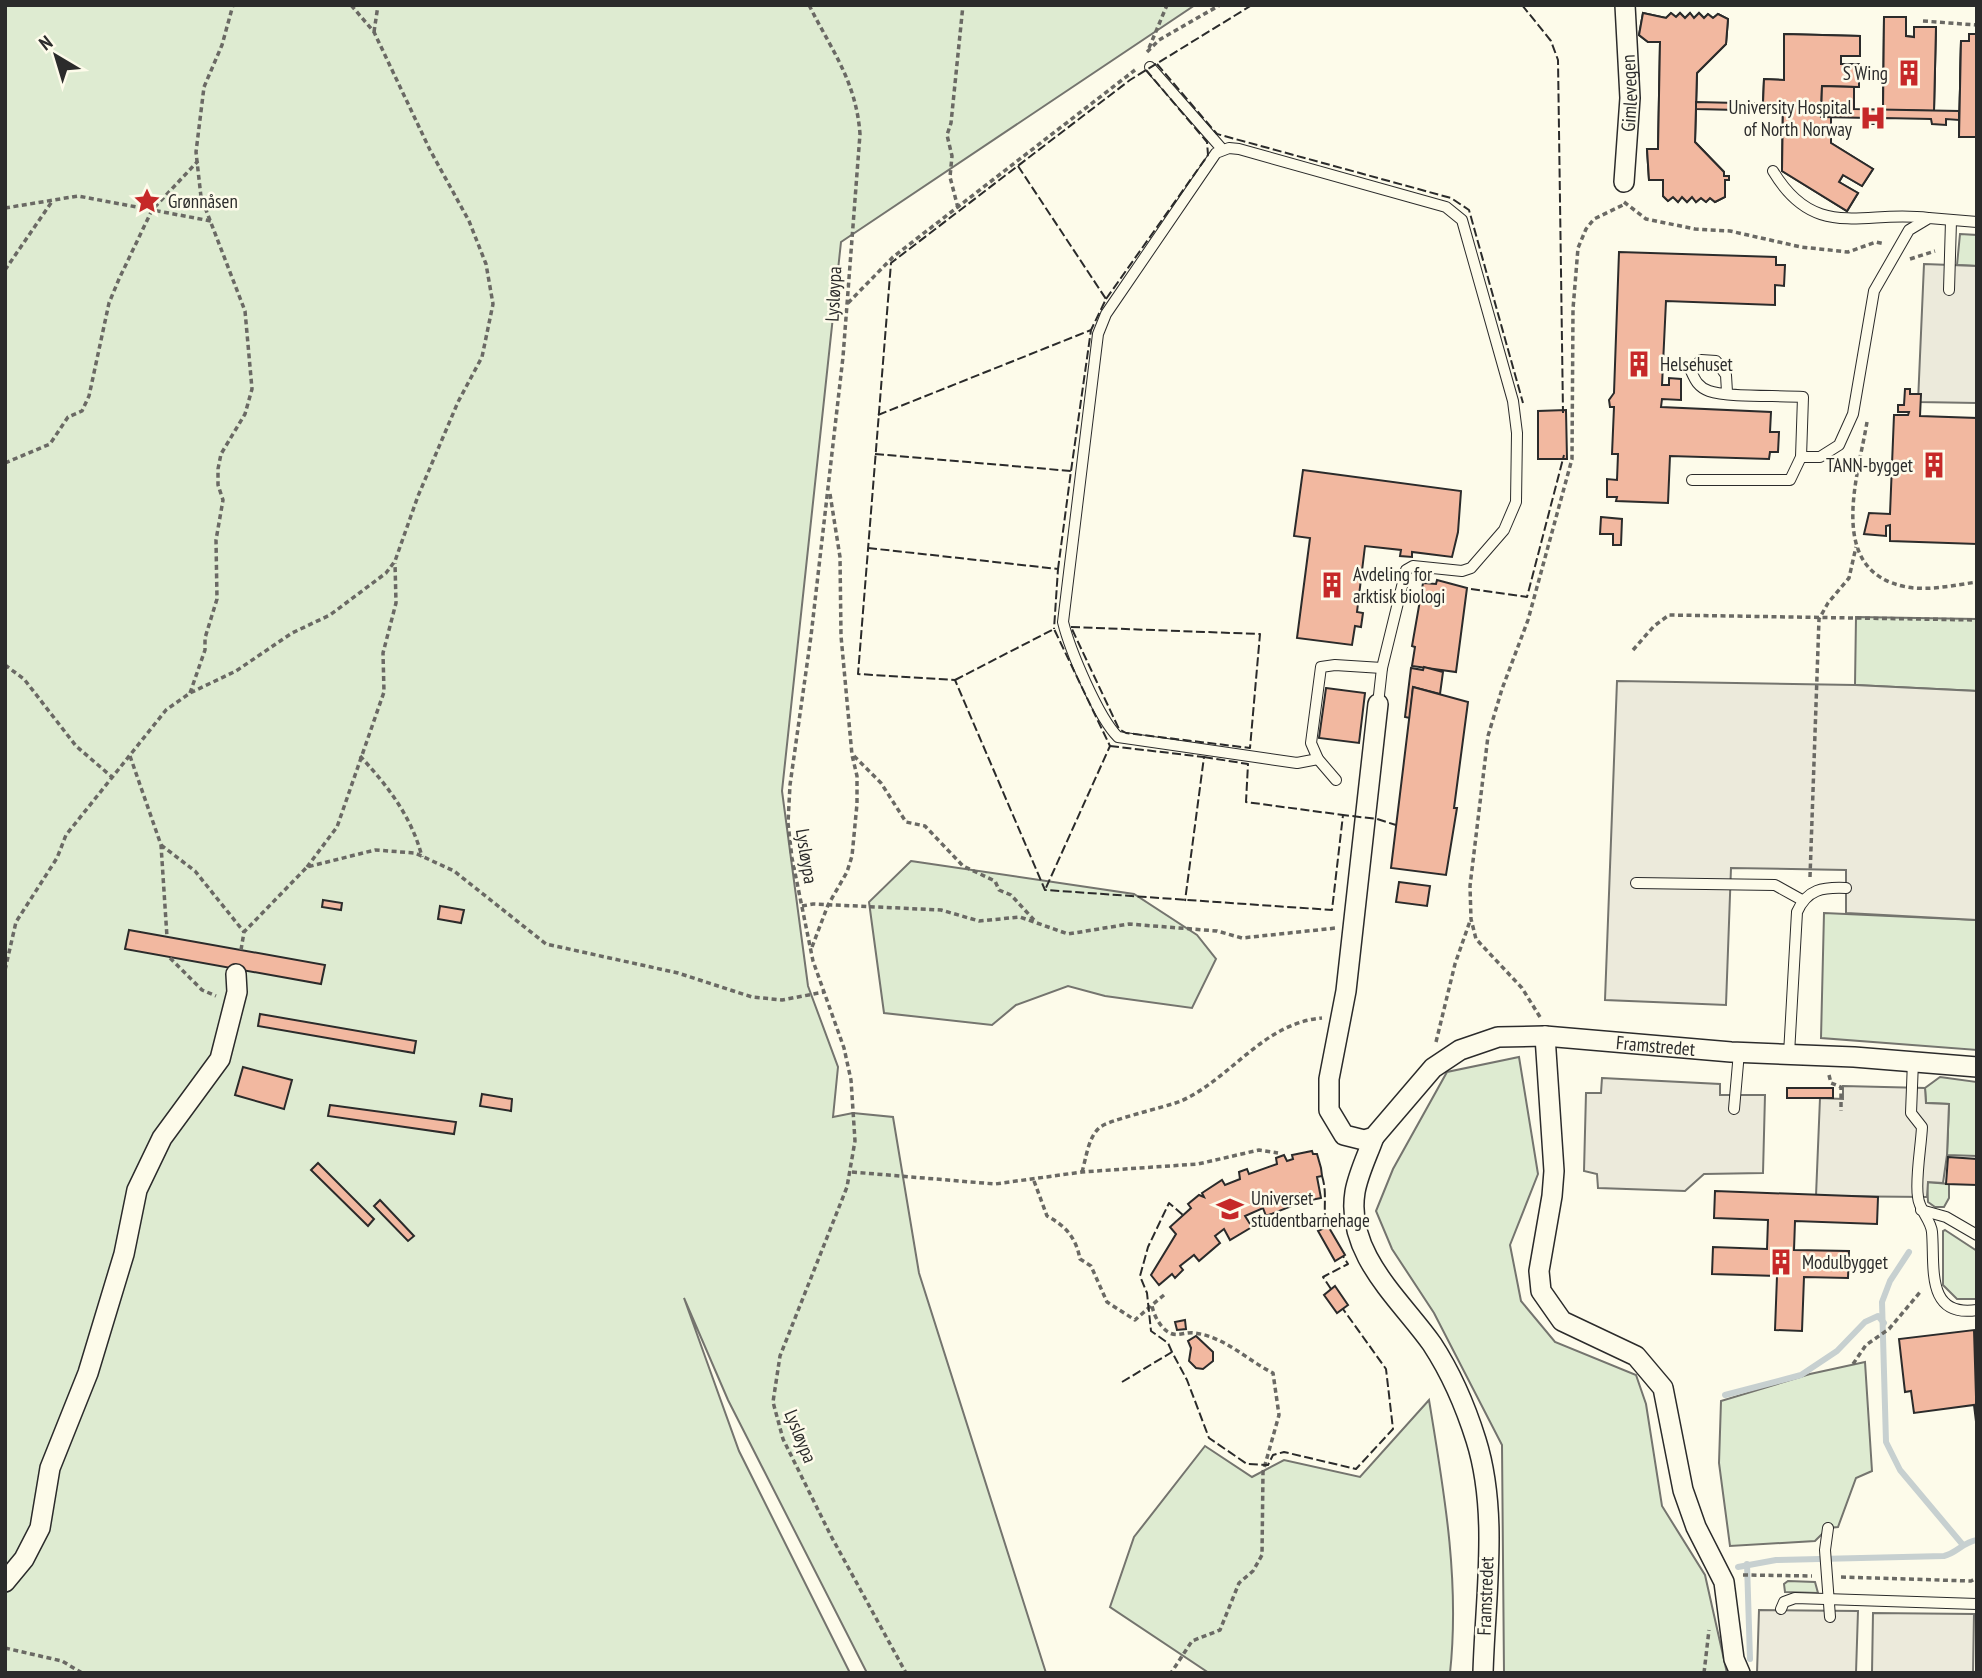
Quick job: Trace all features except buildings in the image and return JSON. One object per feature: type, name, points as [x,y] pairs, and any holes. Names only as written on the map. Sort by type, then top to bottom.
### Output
[{"type":"street","name":"Gimlevegen","points":[[1624,182],[1630,98],[1625,5]]},
{"type":"street","points":[[1374,1137],[1364,1140],[1344,1135],[1329,1110],[1329,1079],[1354,928],[1378,704]]},
{"type":"street","points":[[5,1582],[24,1559],[40,1528],[50,1468],[88,1373],[124,1254],[137,1190],[162,1138],[220,1059],[237,992],[236,974]]},
{"type":"street","points":[[1545,1036],[1553,1171],[1552,1196],[1539,1271],[1541,1291],[1562,1321],[1636,1356],[1662,1388],[1683,1490],[1696,1527],[1724,1582],[1734,1659],[1740,1673]]},
{"type":"street","name":"Framstredet","points":[[1483,1673],[1487,1568],[1483,1471],[1476,1442],[1454,1386],[1432,1345],[1380,1279],[1363,1243],[1355,1210],[1355,1192],[1374,1137],[1415,1086],[1447,1058],[1477,1043],[1498,1037],[1545,1036],[1977,1067]]},
{"type":"lane","points":[[1150,67],[1222,149]]},
{"type":"lane","points":[[1318,759],[1297,763],[1118,737],[1108,723],[1074,654],[1063,622],[1098,334],[1106,314],[1216,153],[1222,149],[1239,149],[1446,207],[1462,220],[1472,251],[1515,412],[1516,502],[1504,530],[1471,568],[1462,571],[1412,566],[1406,570],[1382,668],[1378,704]]},
{"type":"lane","points":[[1773,171],[1779,181],[1802,203],[1830,217],[1856,220],[1900,214],[1977,222]]},
{"type":"lane","points":[[1801,457],[1820,457],[1839,445],[1853,415],[1874,291],[1909,230],[1929,218]]},
{"type":"lane","points":[[1949,290],[1951,221]]},
{"type":"lane","points":[[1692,480],[1790,481],[1801,457],[1803,397],[1727,392]]},
{"type":"lane","points":[[1336,780],[1318,759],[1311,743],[1321,667],[1335,665],[1382,668]]},
{"type":"lane","points":[[1636,883],[1775,885],[1806,897],[1830,888],[1846,888]]},
{"type":"lane","points":[[1790,1054],[1794,927],[1806,897]]},
{"type":"lane","points":[[1734,1109],[1739,1052]]},
{"type":"lane","points":[[1913,1061],[1911,1113],[1922,1127],[1917,1197],[1932,1228],[1935,1290],[1944,1303],[1963,1312],[1977,1310]]},
{"type":"lane","points":[[1921,1210],[1946,1217],[1977,1235]]},
{"type":"lane","points":[[1828,1528],[1826,1560],[1830,1617]]},
{"type":"lane","points":[[1781,1609],[1784,1602],[1795,1598],[1901,1601],[1946,1608],[1977,1604]]},
{"type":"lane","points":[[1900,1613],[1901,1601]]},
{"type":"path","points":[[190,692],[205,650],[205,638],[217,599],[216,540],[223,500],[218,485],[218,468],[221,454],[245,414],[252,389],[244,311],[201,197],[198,162],[197,124],[204,87],[222,45],[233,5]]},
{"type":"path","points":[[5,970],[16,922],[57,858],[79,816],[113,778],[166,710],[190,692],[236,671],[292,633],[330,614],[386,573],[395,561],[418,496],[458,402],[482,357],[493,304],[486,264],[469,221],[430,150],[374,32],[351,5]]},
{"type":"path","points":[[374,32],[378,5]]},
{"type":"path","name":"Lysløypa","points":[[809,5],[839,59],[857,103],[859,164],[829,488],[790,785],[788,823],[811,949],[844,1048],[851,1080],[855,1141],[852,1172],[787,1335],[777,1367],[773,1402],[783,1439],[831,1536],[906,1673]]},
{"type":"path","points":[[958,208],[950,177],[952,156],[947,135],[951,123],[963,5]]},
{"type":"path","points":[[847,304],[893,257],[1097,101],[1143,62],[1167,5]]},
{"type":"path","points":[[1147,51],[1159,40],[1220,5]]},
{"type":"path","points":[[1923,22],[1977,24]]},
{"type":"path","points":[[5,463],[50,444],[68,417],[82,411],[89,396],[109,303],[152,210],[198,162]]},
{"type":"path","points":[[5,208],[78,196],[211,221]]},
{"type":"path","points":[[5,270],[53,200]]},
{"type":"path","points":[[1545,1036],[1539,1011],[1522,988],[1480,946],[1471,919],[1470,886],[1488,736],[1528,620],[1572,459],[1574,266],[1586,229],[1602,214],[1625,204],[1646,219],[1695,229],[1730,231],[1798,247],[1848,252],[1876,242],[1897,247]]},
{"type":"path","points":[[1900,266],[1928,251],[1949,253]]},
{"type":"path","points":[[1806,897],[1819,619],[1828,603],[1849,578],[1856,547],[1852,513],[1868,416]]},
{"type":"path","points":[[811,949],[828,905],[847,872],[852,856],[857,776],[852,755],[841,636],[840,557],[829,488]]},
{"type":"path","points":[[1856,547],[1870,568],[1893,583],[1925,588],[1977,582]]},
{"type":"path","points":[[241,950],[244,932],[307,867],[337,827],[384,692],[383,653],[396,603],[395,561]]},
{"type":"path","points":[[1633,650],[1654,626],[1670,615],[1977,620]]},
{"type":"path","points":[[5,665],[24,679],[76,746],[113,778]]},
{"type":"path","points":[[130,755],[161,845],[167,937]]},
{"type":"path","points":[[852,755],[881,783],[905,822],[925,827],[963,866],[995,881],[999,890],[1011,895],[1034,921]]},
{"type":"path","points":[[360,756],[391,793],[407,818],[422,857]]},
{"type":"path","points":[[161,845],[195,871],[244,932]]},
{"type":"path","points":[[307,867],[375,850],[415,853],[454,871],[546,944],[678,973],[751,997],[782,1000],[824,992]]},
{"type":"path","points":[[802,906],[941,910],[979,921],[1008,917],[1034,921],[1057,931],[1079,935],[1090,929],[1129,924],[1217,931],[1242,938],[1354,928]]},
{"type":"path","points":[[1434,1045],[1455,964],[1471,919]]},
{"type":"path","points":[[170,957],[202,990],[234,1003]]},
{"type":"path","points":[[1082,1172],[1094,1134],[1101,1126],[1156,1111],[1199,1093],[1253,1048],[1297,1021],[1341,1016]]},
{"type":"path","points":[[1841,1087],[1841,1111]]},
{"type":"path","points":[[852,1172],[995,1184],[1034,1181],[1082,1172],[1198,1164],[1259,1150],[1278,1153]]},
{"type":"path","points":[[1034,1181],[1047,1216],[1071,1234],[1080,1259],[1091,1266],[1107,1302],[1135,1320],[1164,1295]]},
{"type":"path","points":[[1853,1364],[1866,1345],[1878,1334],[1889,1329],[1934,1276]]},
{"type":"path","points":[[1152,1305],[1152,1312],[1165,1330],[1174,1335],[1195,1332],[1229,1344],[1251,1362],[1273,1373],[1279,1409],[1276,1432],[1263,1472],[1260,1531],[1264,1546],[1260,1562],[1239,1583],[1220,1630],[1192,1641],[1171,1673]]},
{"type":"path","points":[[1741,1575],[1970,1581],[1977,1578]]},
{"type":"path","points":[[5,1648],[62,1661],[82,1673]]},
{"type":"green space","points":[[5,5],[1195,5],[841,242],[782,791],[808,986],[838,1067],[833,1117],[853,1113],[893,1117],[919,1273],[1046,1673],[867,1673],[728,1400],[684,1298],[739,1451],[850,1673],[5,1673]]},
{"type":"green space","points":[[1960,234],[1977,235],[1977,266],[1957,265]]},
{"type":"green space","points":[[1856,617],[1977,619],[1977,691],[1855,685]]},
{"type":"green space","points":[[911,861],[1134,894],[1197,935],[1216,959],[1192,1008],[1105,996],[1068,986],[1016,1005],[992,1025],[884,1013],[869,902]]},
{"type":"green space","points":[[1824,913],[1977,920],[1977,1050],[1821,1038]]},
{"type":"green space","points":[[1519,1057],[1538,1174],[1510,1245],[1521,1301],[1555,1342],[1636,1375],[1646,1404],[1662,1506],[1705,1575],[1727,1673],[1504,1673],[1502,1445],[1434,1313],[1392,1249],[1376,1211],[1393,1169],[1447,1072]]},
{"type":"green space","points":[[1940,1077],[1977,1082],[1977,1156],[1947,1155],[1949,1104],[1926,1103],[1925,1088]]},
{"type":"green space","points":[[1927,1182],[1949,1184],[1949,1198],[1944,1207],[1935,1207],[1928,1202]]},
{"type":"green space","points":[[1945,1230],[1977,1251],[1976,1299],[1957,1299],[1943,1285]]},
{"type":"green space","points":[[1865,1362],[1872,1471],[1856,1478],[1838,1527],[1828,1528],[1815,1541],[1730,1546],[1719,1463],[1721,1401],[1810,1374]]},
{"type":"green space","points":[[1429,1400],[1445,1502],[1452,1570],[1453,1639],[1450,1673],[1209,1673],[1110,1607],[1134,1537],[1205,1446],[1252,1477],[1284,1460],[1360,1477]]},
{"type":"green space","points":[[1788,1581],[1815,1582],[1818,1593],[1785,1592],[1784,1584]]},
{"type":"shaded area","points":[[1924,264],[1977,266],[1977,403],[1918,402]]},
{"type":"shaded area","points":[[1617,681],[1855,685],[1977,691],[1977,920],[1846,913],[1846,870],[1731,868],[1726,1005],[1605,1000]]},
{"type":"shaded area","points":[[1602,1078],[1720,1084],[1720,1095],[1765,1095],[1763,1173],[1704,1174],[1685,1191],[1598,1188],[1597,1174],[1584,1171],[1586,1093],[1601,1093]]},
{"type":"shaded area","points":[[1843,1086],[1925,1088],[1926,1103],[1949,1104],[1943,1183],[1928,1182],[1927,1197],[1816,1196],[1820,1098],[1843,1099]]},
{"type":"shaded area","points":[[1759,1610],[1858,1611],[1856,1673],[1757,1673]]},
{"type":"shaded area","points":[[1873,1613],[1974,1614],[1973,1673],[1872,1673]]},
{"type":"waterway","points":[[1909,1252],[1890,1281],[1882,1302],[1886,1442],[1900,1470],[1963,1545]]},
{"type":"waterway","points":[[1725,1395],[1801,1375],[1837,1351],[1865,1322],[1878,1316],[1884,1323]]},
{"type":"waterway","points":[[1738,1567],[1776,1560],[1944,1556],[1977,1540]]},
{"type":"waterway","points":[[1747,1564],[1750,1659]]},
{"type":"fence","points":[[1252,5],[1130,80],[891,263],[858,674],[955,680],[1045,890],[1332,910],[1343,815],[1377,819],[1396,825]]},
{"type":"fence","points":[[1522,5],[1551,41],[1558,60],[1563,413]]},
{"type":"fence","points":[[1157,64],[1217,134],[1451,198],[1469,210],[1523,403]]},
{"type":"fence","points":[[1106,299],[1208,155],[1207,142],[1146,70]]},
{"type":"fence","points":[[1018,166],[1106,299],[1091,330]]},
{"type":"fence","points":[[878,415],[1091,330],[1071,471]]},
{"type":"fence","points":[[875,454],[1071,471],[1058,569]]},
{"type":"fence","points":[[1471,589],[1527,597],[1564,455]]},
{"type":"fence","points":[[868,548],[1058,569],[1054,629]]},
{"type":"fence","points":[[1071,627],[1260,634],[1250,748],[1126,733],[1119,729],[1071,627]]},
{"type":"fence","points":[[955,680],[1054,629],[1110,746],[1045,890]]},
{"type":"fence","points":[[1110,746],[1204,757],[1185,901]]},
{"type":"fence","points":[[1204,757],[1248,764],[1246,802],[1343,815]]},
{"type":"fence","points":[[1322,1176],[1327,1226]]},
{"type":"fence","points":[[1172,1352],[1168,1343],[1151,1331],[1147,1293],[1140,1276],[1148,1247],[1169,1203],[1183,1215]]},
{"type":"fence","points":[[1331,1289],[1323,1277],[1348,1264],[1343,1256]]},
{"type":"fence","points":[[1122,1382],[1172,1352],[1187,1380],[1209,1438],[1247,1464],[1268,1465],[1273,1455],[1284,1452],[1356,1469],[1393,1429],[1386,1369],[1343,1309]]},
{"type":"place","name":"S Wing","points":[[1909,73]]},
{"type":"place","name":"University Hospital of North Norway","points":[[1873,118]]},
{"type":"place","name":"Grønnåsen","points":[[147,201]]},
{"type":"place","name":"Helsehuset","points":[[1639,364]]},
{"type":"place","name":"TANN-bygget","points":[[1934,465]]},
{"type":"place","name":"Avdeling for arktisk biologi","points":[[1332,585]]},
{"type":"place","name":"Universet studentbarnehage","points":[[1230,1209]]},
{"type":"place","name":"Modulbygget","points":[[1781,1262]]}]
